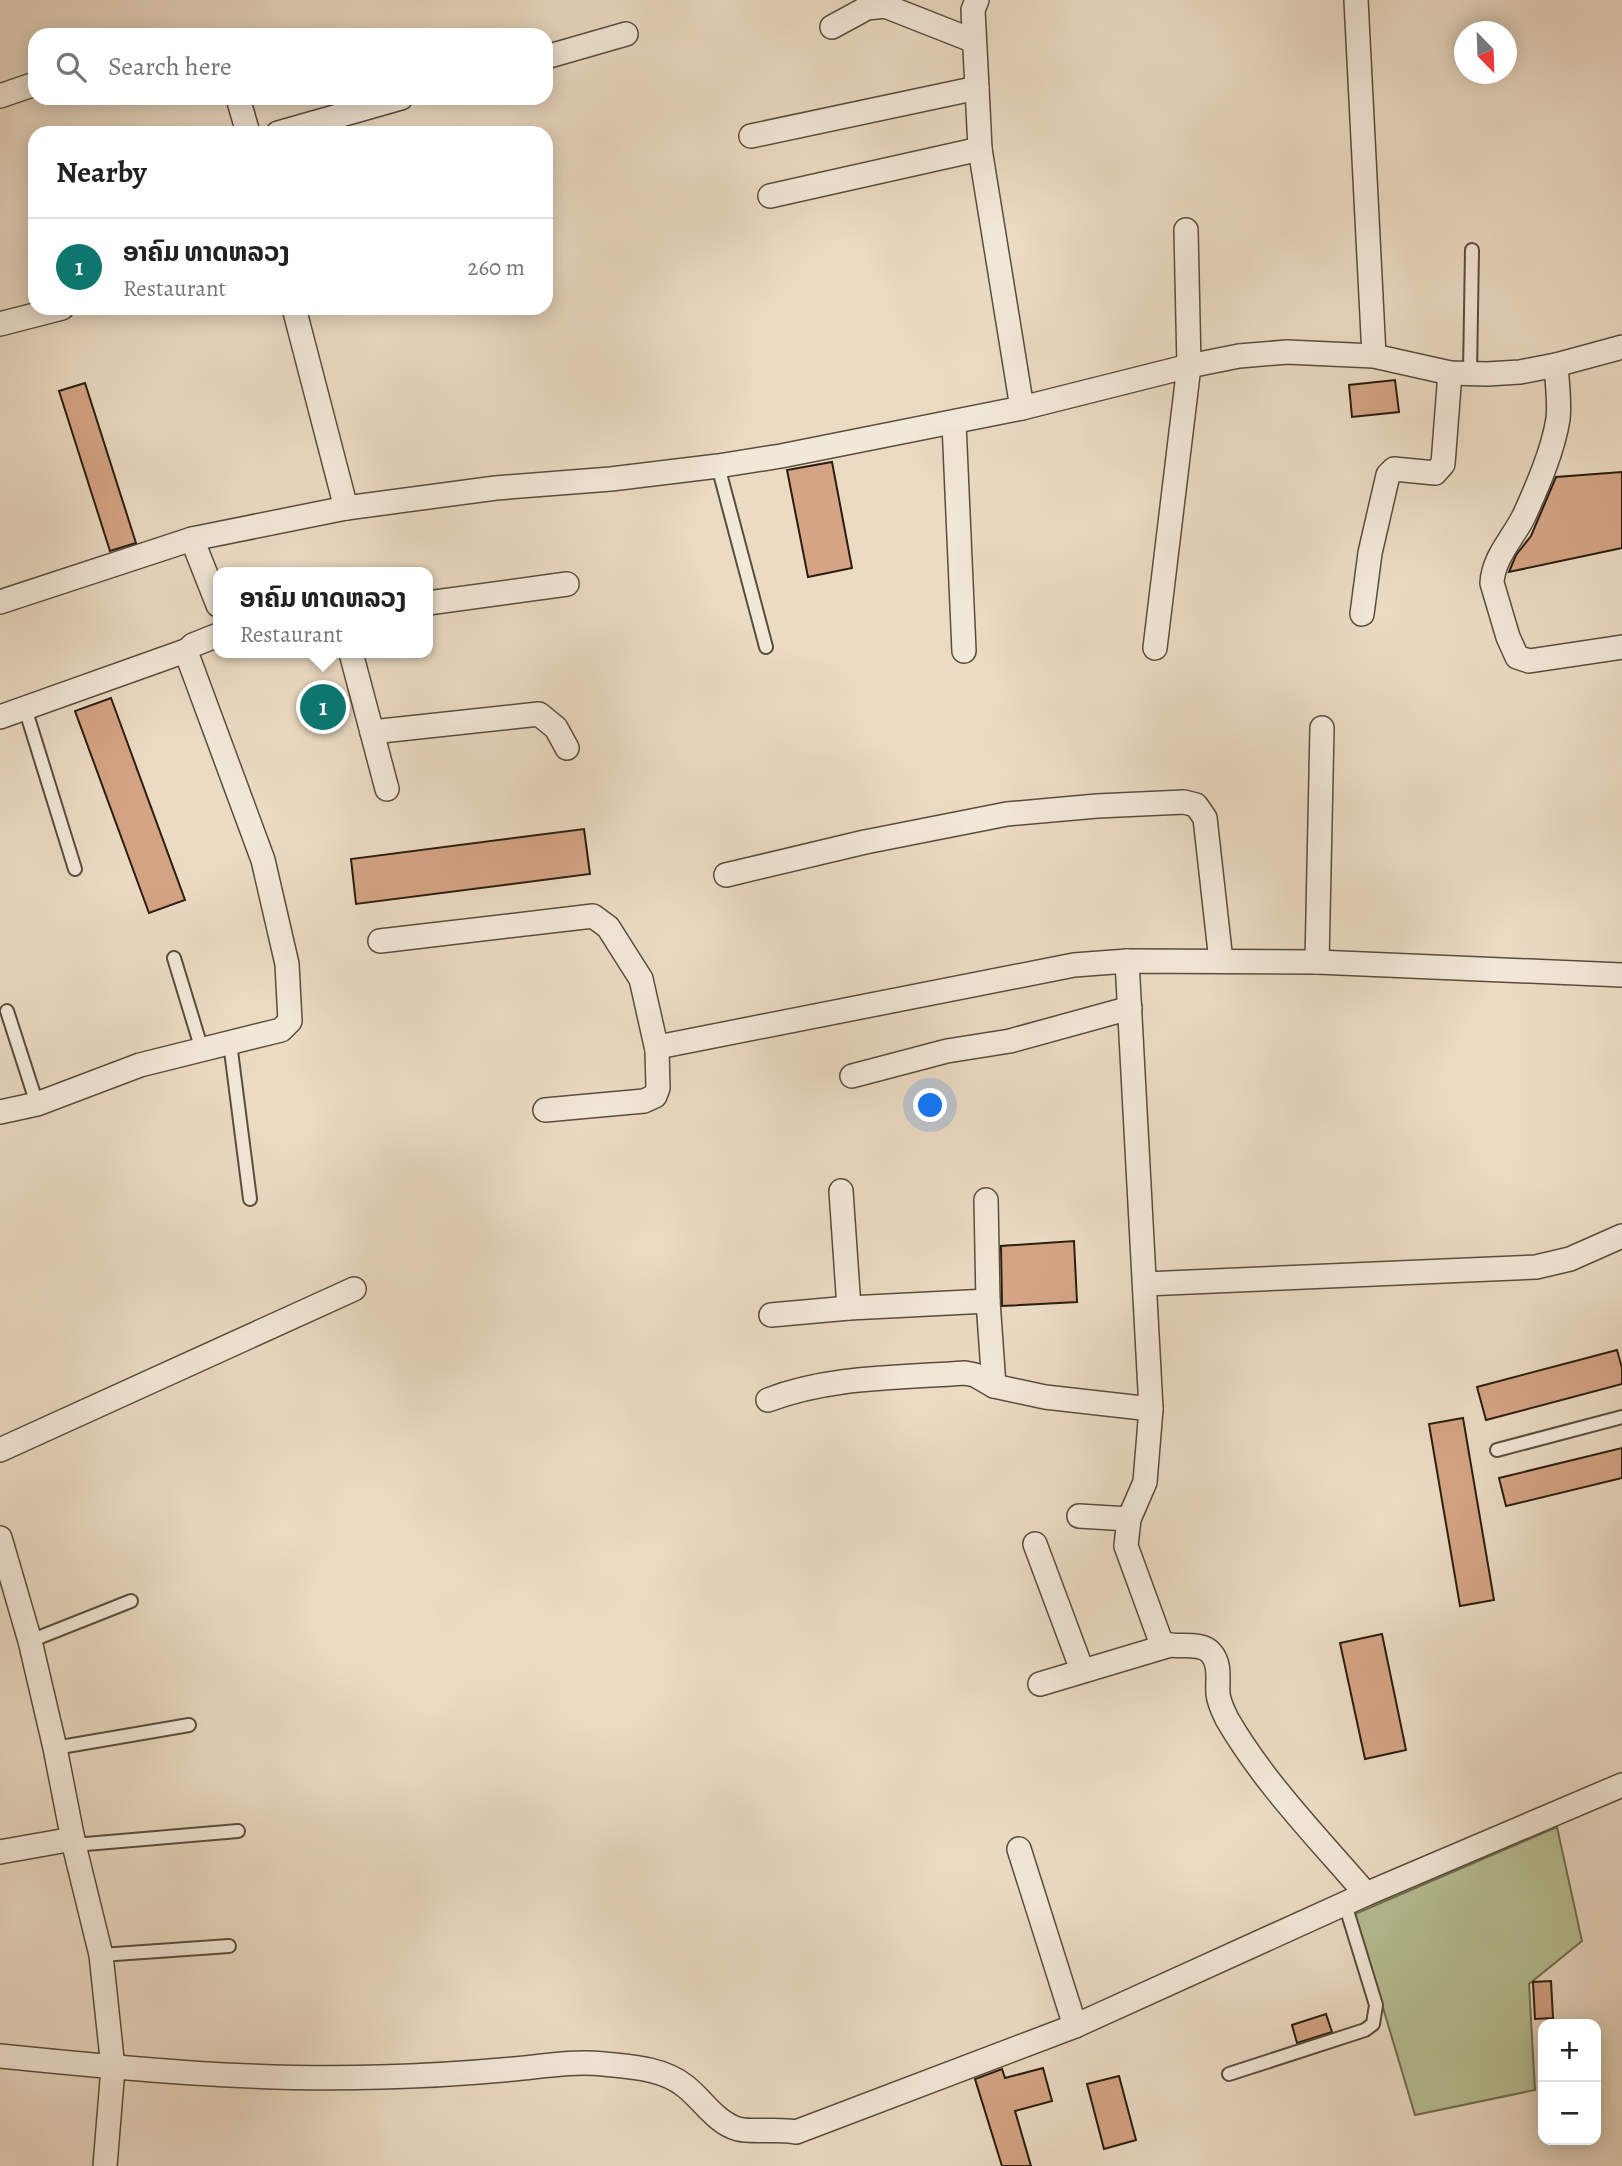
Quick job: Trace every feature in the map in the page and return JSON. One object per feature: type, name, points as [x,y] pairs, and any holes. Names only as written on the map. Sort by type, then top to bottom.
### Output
[{"type":"street","points":[[977,0],[973,10],[980,149],[1022,408]]},
{"type":"street","points":[[1356,0],[1374,356]]},
{"type":"street","points":[[832,27],[867,8],[885,6],[974,41]]},
{"type":"street","points":[[553,55],[626,34]]},
{"type":"street","points":[[0,96],[28,86]]},
{"type":"street","points":[[751,136],[977,88]]},
{"type":"street","points":[[240,105],[246,126]]},
{"type":"street","points":[[303,126],[376,105]]},
{"type":"street","points":[[771,196],[980,149]]},
{"type":"street","points":[[1154,648],[1189,366],[1186,230]]},
{"type":"street","points":[[0,324],[35,315]]},
{"type":"street","points":[[296,315],[346,508]]},
{"type":"street","points":[[2,595],[192,538],[346,508],[496,488],[611,479],[719,466],[954,423],[1239,356],[1287,352],[1374,356],[1460,373],[1520,372],[1622,347]]},
{"type":"street","points":[[1556,365],[1558,418],[1548,453],[1523,517],[1498,560],[1492,574],[1492,583],[1508,637],[1517,657],[1529,661],[1622,647]]},
{"type":"street","points":[[1362,614],[1370,553],[1388,475],[1394,469],[1435,473],[1443,464],[1460,373]]},
{"type":"street","points":[[954,423],[964,651]]},
{"type":"street","points":[[192,538],[213,592]]},
{"type":"street","points":[[433,602],[567,584]]},
{"type":"street","points":[[0,717],[188,650],[193,645],[213,637]]},
{"type":"street","points":[[0,1112],[37,1104],[140,1065],[287,1027],[290,1021],[287,964],[262,860],[188,657],[188,650]]},
{"type":"street","points":[[352,658],[387,789]]},
{"type":"street","points":[[372,732],[539,714],[556,728],[567,748]]},
{"type":"street","points":[[1317,962],[1322,728]]},
{"type":"street","points":[[726,875],[865,842],[1007,814],[1184,802],[1196,805],[1205,818],[1221,961]]},
{"type":"street","points":[[380,941],[593,916],[608,927],[642,979],[657,1051],[658,1088],[655,1096],[644,1101],[545,1110]]},
{"type":"street","points":[[657,1051],[663,1046],[1074,965],[1127,961],[1317,962],[1622,975]]},
{"type":"street","points":[[1127,961],[1151,1409],[1145,1482],[1129,1518],[1126,1546],[1161,1642],[1167,1646]]},
{"type":"street","points":[[852,1076],[947,1051],[1010,1041],[1130,1009]]},
{"type":"street","points":[[841,1191],[849,1308]]},
{"type":"street","points":[[986,1200],[988,1301],[994,1387]]},
{"type":"street","points":[[1145,1284],[1536,1267],[1570,1259],[1622,1236]]},
{"type":"street","points":[[0,1450],[354,1289]]},
{"type":"street","points":[[771,1315],[988,1301]]},
{"type":"street","points":[[768,1400],[793,1390],[822,1384],[965,1373],[994,1387],[1045,1397],[1151,1409]]},
{"type":"street","points":[[1080,1517],[1129,1518]]},
{"type":"street","points":[[0,1538],[30,1641],[73,1842],[101,1955],[113,2068],[105,2166]]},
{"type":"street","points":[[1035,1544],[1082,1670]]},
{"type":"street","points":[[1040,1684],[1167,1646],[1207,1649],[1217,1663],[1218,1696],[1222,1707],[1254,1762],[1366,1894]]},
{"type":"street","points":[[0,2056],[113,2068],[249,2077],[382,2077],[516,2069],[551,2063],[602,2064],[651,2070],[672,2078],[685,2086],[719,2119],[738,2129],[781,2129],[796,2132],[1076,2026],[1366,1894],[1622,1786]]},
{"type":"street","points":[[0,1852],[73,1842]]},
{"type":"street","points":[[1019,1849],[1076,2026]]},
{"type":"lane","points":[[1460,373],[1472,250]]},
{"type":"lane","points":[[719,466],[766,647]]},
{"type":"lane","points":[[25,708],[75,869]]},
{"type":"lane","points":[[174,958],[202,1049]]},
{"type":"lane","points":[[7,1011],[37,1104]]},
{"type":"lane","points":[[230,1043],[250,1199]]},
{"type":"lane","points":[[1497,1450],[1622,1416]]},
{"type":"lane","points":[[30,1641],[131,1601]]},
{"type":"lane","points":[[55,1748],[189,1725]]},
{"type":"lane","points":[[73,1842],[238,1831]]},
{"type":"lane","points":[[1229,2074],[1365,2030],[1373,2024],[1376,2005],[1345,1904]]},
{"type":"lane","points":[[101,1955],[229,1946]]},
{"type":"green space","points":[[1557,1827],[1582,1941],[1529,1984],[1535,2090],[1415,2115],[1355,1914]]},
{"type":"building","points":[[1395,380],[1399,412],[1352,417],[1349,385]]},
{"type":"building","points":[[85,383],[136,543],[110,551],[59,391]]},
{"type":"building","points":[[832,462],[852,568],[808,577],[787,470]]},
{"type":"building","points":[[1622,472],[1622,548],[1509,572],[1516,555],[1531,536],[1556,477]]},
{"type":"building","points":[[111,698],[185,900],[149,913],[75,711]]},
{"type":"building","points":[[584,829],[590,874],[356,904],[351,859]]},
{"type":"building","points":[[1074,1241],[1077,1302],[1002,1306],[1001,1246]]},
{"type":"building","points":[[1617,1350],[1622,1368],[1622,1384],[1486,1420],[1477,1387]]},
{"type":"building","points":[[1463,1418],[1494,1600],[1460,1606],[1429,1424]]},
{"type":"building","points":[[1622,1448],[1622,1478],[1506,1506],[1499,1478]]},
{"type":"building","points":[[1382,1634],[1406,1750],[1365,1759],[1340,1643]]},
{"type":"building","points":[[1551,1981],[1553,2018],[1535,2019],[1533,1982]]},
{"type":"building","points":[[1326,2014],[1332,2032],[1297,2043],[1292,2025]]},
{"type":"building","points":[[1043,2068],[1052,2101],[1015,2111],[1031,2166],[1002,2166],[975,2079],[1002,2069],[1005,2078]]},
{"type":"building","points":[[1119,2076],[1136,2140],[1104,2149],[1087,2084]]},
{"type":"place","name":"ອາຄົມ ທາດຫລວງ","points":[[323,707]]}]
